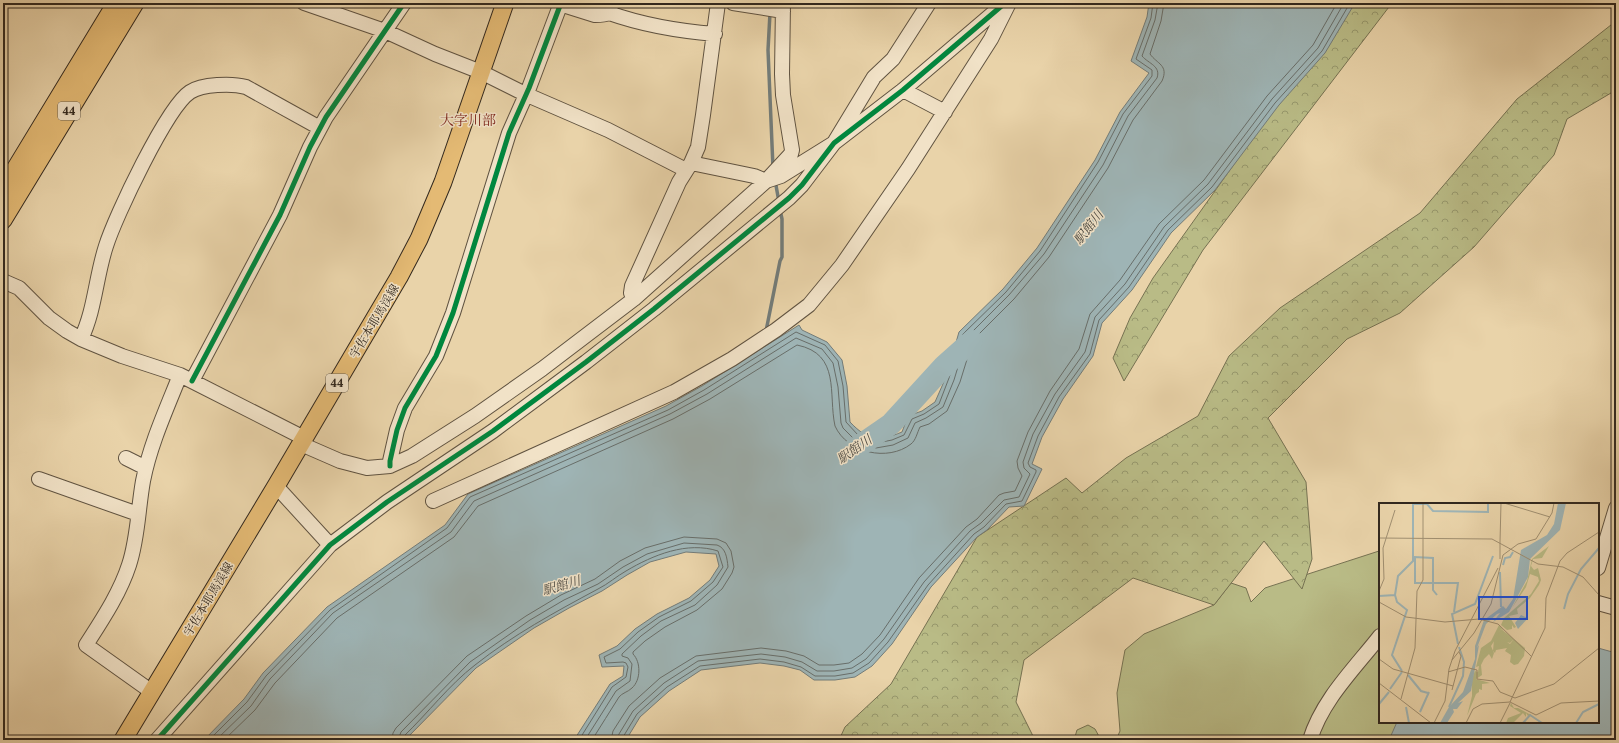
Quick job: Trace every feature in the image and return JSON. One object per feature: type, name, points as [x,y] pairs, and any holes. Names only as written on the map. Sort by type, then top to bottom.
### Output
[{"type":"main road","name":"44","points":[[3,189],[116,3]]},
{"type":"main road","name":"44","points":[[3,220],[135,3]]},
{"type":"main road","name":"宇佐本耶馬渓線","points":[[123,740],[400,277],[436,202],[505,3]]},
{"type":"street","points":[[304,3],[385,31],[435,54],[481,72],[525,94],[688,167],[754,176],[766,181],[782,176],[834,143],[903,90],[1005,3]]},
{"type":"street","points":[[152,692],[86,645],[106,614],[127,572],[133,550],[146,468],[158,431],[186,378],[280,215],[310,147],[326,116],[404,3]]},
{"type":"street","points":[[390,466],[397,430],[405,408],[436,356],[454,313],[508,133],[525,94],[560,3],[595,15],[606,15],[611,8],[652,26],[715,34]]},
{"type":"street","points":[[634,299],[631,292],[632,286],[698,147],[715,34],[718,3]]},
{"type":"street","points":[[3,281],[19,288],[49,318],[81,339],[122,356],[186,378],[340,461],[356,466],[374,468],[390,466],[412,456],[475,416],[542,369],[634,299],[766,181],[791,154],[792,150],[782,85],[783,7],[733,3]]},
{"type":"street","points":[[157,740],[330,545],[387,502],[493,431],[586,362],[654,309],[802,185],[834,143],[874,77],[893,59],[928,3]]},
{"type":"street","points":[[433,501],[674,392],[738,355],[776,330],[809,305],[842,265],[883,208],[991,39],[1009,3]]},
{"type":"street","points":[[81,339],[95,295],[106,246],[113,227],[152,147],[186,95],[199,87],[235,85],[246,86],[320,128]]},
{"type":"street","points":[[903,90],[944,112]]},
{"type":"street","points":[[126,458],[146,468]]},
{"type":"street","points":[[39,479],[138,514]]},
{"type":"street","points":[[276,486],[330,545]]},
{"type":"street","points":[[1599,565],[1616,508]]},
{"type":"street","points":[[1599,603],[1616,608]]},
{"type":"street","points":[[1310,740],[1315,724],[1323,710],[1379,637]]},
{"type":"green space","points":[[1355,3],[1392,3],[1203,250],[1124,381],[1113,358],[1130,318],[1153,278],[1242,153]]},
{"type":"green space","points":[[1616,21],[1616,86],[1611,93],[1567,119],[1554,155],[1474,247],[1400,313],[1347,339],[1268,418],[1306,482],[1312,559],[1302,589],[1264,541],[1214,605],[1133,578],[1024,660],[1016,702],[1033,736],[1033,740],[839,740],[845,727],[891,684],[977,537],[1066,478],[1082,493],[1126,458],[1198,416],[1229,356],[1280,308],[1420,213],[1517,99]]},
{"type":"green space","points":[[1379,551],[1379,723],[1413,723],[1405,740],[1116,740],[1120,731],[1117,693],[1125,650],[1144,634],[1214,605],[1231,583],[1246,588],[1251,602],[1265,588]]},
{"type":"green space","points":[[1088,725],[1095,729],[1101,740],[1074,740],[1077,730]]},
{"type":"water","points":[[1149,3],[1355,3],[1325,53],[1279,105],[1215,190],[1171,233],[1132,290],[1102,323],[1093,356],[1063,399],[1042,437],[1032,464],[1042,469],[1024,506],[1009,507],[987,530],[977,537],[931,587],[892,644],[872,666],[855,677],[835,680],[814,680],[800,670],[760,663],[701,670],[669,691],[640,717],[626,740],[574,740],[610,684],[623,676],[624,666],[602,667],[599,655],[617,646],[635,629],[657,614],[689,598],[710,580],[719,566],[716,554],[686,552],[650,562],[602,591],[534,628],[476,668],[405,740],[204,740],[244,699],[263,673],[327,607],[445,525],[468,494],[666,406],[702,386],[799,325],[802,330],[827,342],[842,360],[847,386],[850,422],[862,433],[873,438],[886,437],[902,432],[908,416],[922,411],[935,402],[946,377],[959,332],[1003,289],[1037,248],[1095,160],[1120,112],[1149,73],[1131,61],[1147,17]]},
{"type":"water","points":[[1599,648],[1616,653],[1616,740],[1389,740],[1397,723],[1599,723]]},
{"type":"waterway","points":[[770,13],[768,50],[773,168]]},
{"type":"waterway","points":[[775,180],[779,202]]},
{"type":"waterway","points":[[766,331],[782,257],[782,219],[780,210]]},
{"type":"waterway","name":"駅館川","points":[[849,453],[891,424],[944,366],[972,341]]},
{"type":"cycle path","points":[[192,381],[280,215],[310,147],[326,117],[404,3]]},
{"type":"cycle path","points":[[390,466],[397,430],[405,408],[436,356],[453,313],[509,133],[529,88],[561,3]]},
{"type":"cycle path","points":[[157,740],[330,545],[387,502],[493,431],[654,309],[789,198],[802,185],[834,143],[903,90],[1005,3]]},
{"type":"district","name":"大字川部","points":[[468,120]]}]
